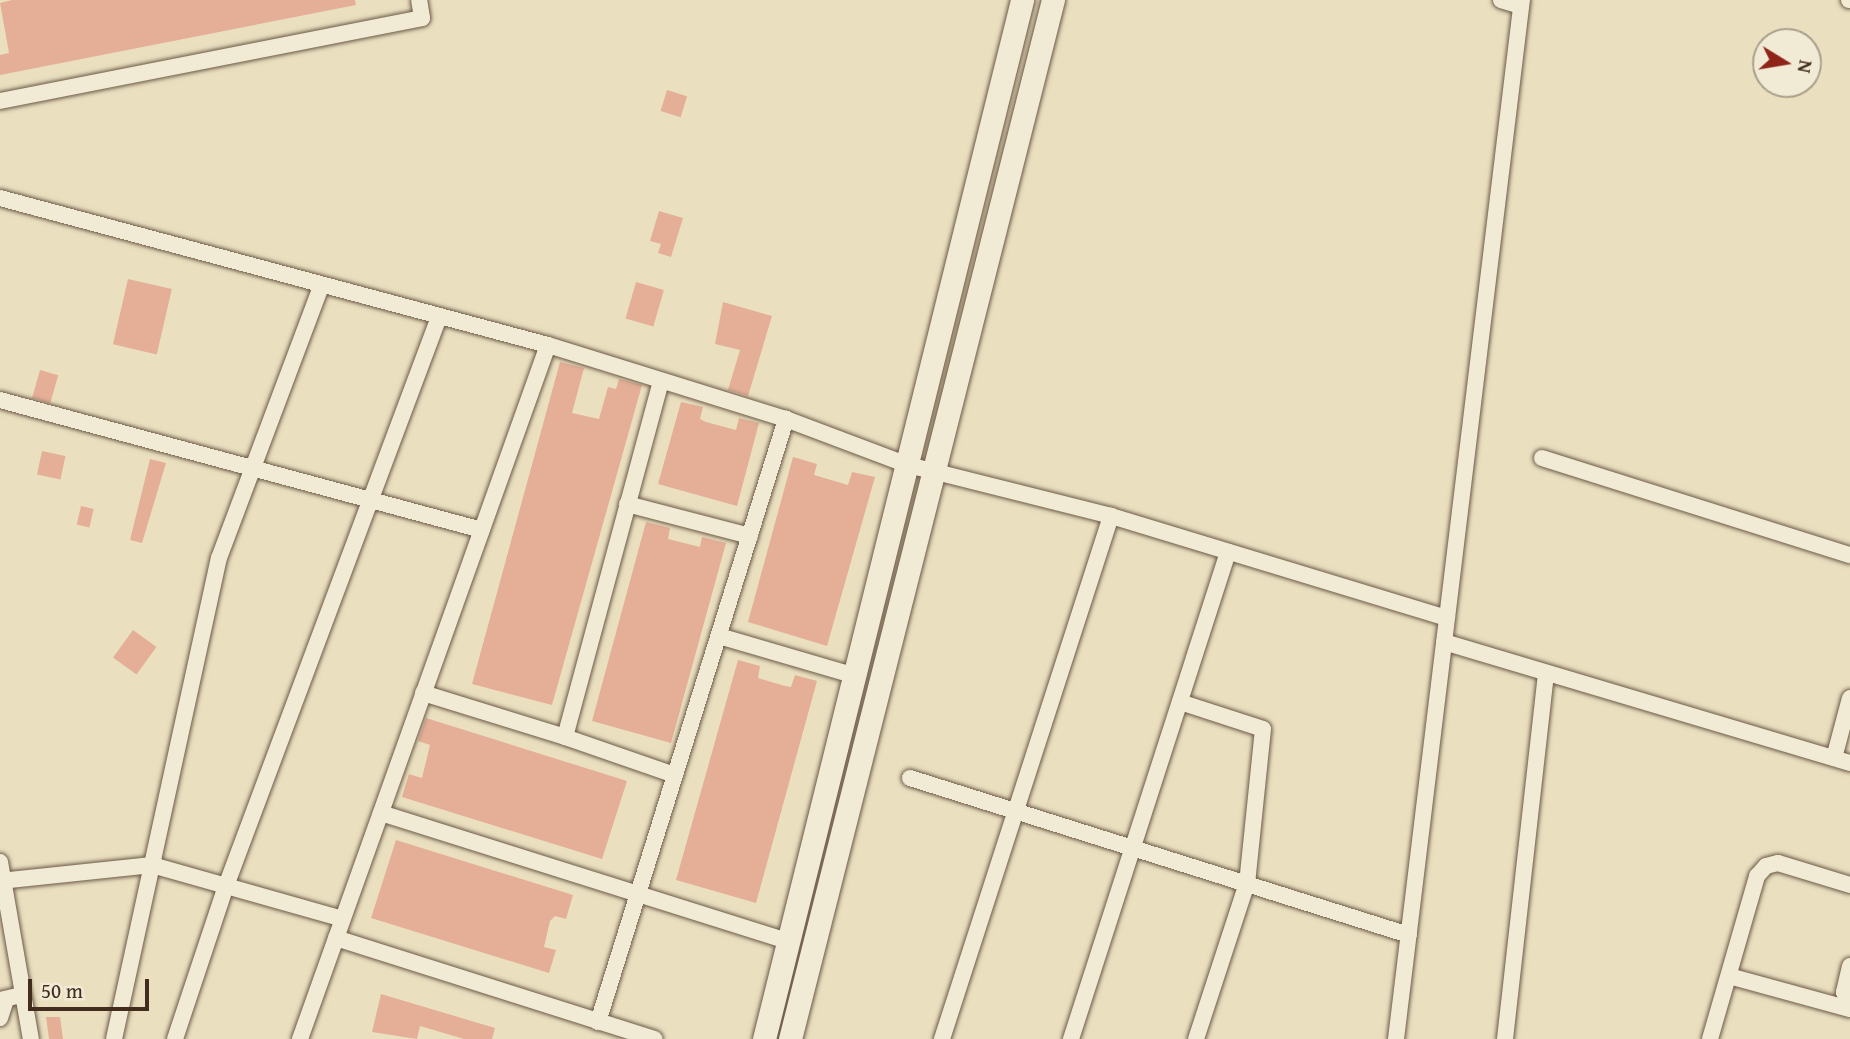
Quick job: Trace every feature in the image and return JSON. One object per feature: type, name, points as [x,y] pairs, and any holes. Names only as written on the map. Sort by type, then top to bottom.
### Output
[{"type":"street","points":[[0,101],[422,18],[419,0]]},
{"type":"street","points":[[764,1039],[791,942],[1022,0]]},
{"type":"street","points":[[790,1039],[1053,0]]},
{"type":"street","points":[[1396,1039],[1522,3],[1501,0]]},
{"type":"street","points":[[0,198],[321,287],[548,345],[786,419],[908,465],[1111,516],[1447,618]]},
{"type":"street","points":[[114,1039],[219,558],[321,287]]},
{"type":"street","points":[[175,1039],[226,886],[439,317]]},
{"type":"street","points":[[300,1039],[548,345]]},
{"type":"street","points":[[565,737],[661,382]]},
{"type":"street","points":[[0,400],[252,471],[482,530]]},
{"type":"street","points":[[598,1022],[786,419]]},
{"type":"street","points":[[1542,458],[1850,555]]},
{"type":"street","points":[[628,504],[750,536]]},
{"type":"street","points":[[942,1039],[1111,516]]},
{"type":"street","points":[[1071,1039],[1228,552]]},
{"type":"street","points":[[719,636],[856,676]]},
{"type":"street","points":[[1444,642],[1842,760],[1850,698]]},
{"type":"street","points":[[1505,1039],[1546,673]]},
{"type":"street","points":[[424,693],[675,775]]},
{"type":"street","points":[[1180,702],[1263,729],[1247,883],[1196,1039]]},
{"type":"street","points":[[910,778],[1409,935]]},
{"type":"street","points":[[381,813],[791,942]]},
{"type":"street","points":[[0,862],[10,998],[30,1039]]},
{"type":"street","points":[[1710,1039],[1757,876],[1766,866],[1778,863],[1850,885]]},
{"type":"street","points":[[2,881],[152,865],[343,919]]},
{"type":"street","points":[[336,938],[598,1022],[619,1034],[654,1039]]},
{"type":"street","points":[[1850,966],[1844,992],[1850,1008]]},
{"type":"street","points":[[1729,976],[1850,1008]]},
{"type":"street","points":[[0,1018],[10,998]]},
{"type":"building","points":[[12,0],[355,0],[356,5],[0,75],[0,55],[9,53],[0,3]]},
{"type":"building","points":[[667,90],[687,96],[681,117],[661,111]]},
{"type":"building","points":[[659,211],[683,218],[671,257],[658,253],[661,244],[650,241]]},
{"type":"building","points":[[128,279],[172,289],[157,354],[113,344]]},
{"type":"building","points":[[636,282],[664,290],[653,327],[626,319]]},
{"type":"building","points":[[723,302],[772,316],[748,396],[728,390],[740,350],[715,344]]},
{"type":"building","points":[[560,362],[584,368],[572,413],[599,419],[608,387],[616,389],[619,379],[642,385],[552,705],[472,684]]},
{"type":"building","points":[[40,370],[58,375],[50,403],[32,398]]},
{"type":"building","points":[[681,402],[703,407],[700,419],[706,422],[736,430],[739,418],[759,423],[737,506],[658,484]]},
{"type":"building","points":[[42,451],[65,456],[60,479],[37,474]]},
{"type":"building","points":[[793,457],[817,464],[814,475],[848,485],[852,472],[875,477],[827,646],[748,622]]},
{"type":"building","points":[[150,459],[166,463],[142,543],[130,540]]},
{"type":"building","points":[[81,506],[94,509],[89,527],[77,525]]},
{"type":"building","points":[[646,522],[670,528],[668,539],[700,547],[702,537],[726,543],[671,743],[592,721]]},
{"type":"building","points":[[133,630],[156,647],[136,675],[113,658]]},
{"type":"building","points":[[738,660],[760,666],[758,678],[785,686],[791,687],[795,675],[817,681],[756,903],[676,880]]},
{"type":"building","points":[[426,718],[627,781],[602,859],[402,797],[409,774],[422,778],[430,745],[418,741]]},
{"type":"building","points":[[396,840],[573,895],[566,919],[555,916],[550,921],[544,947],[556,950],[549,973],[371,918]]},
{"type":"building","points":[[381,994],[495,1028],[492,1039],[464,1039],[420,1026],[417,1039],[372,1032]]},
{"type":"building","points":[[46,1017],[60,1017],[63,1039],[49,1039]]}]
